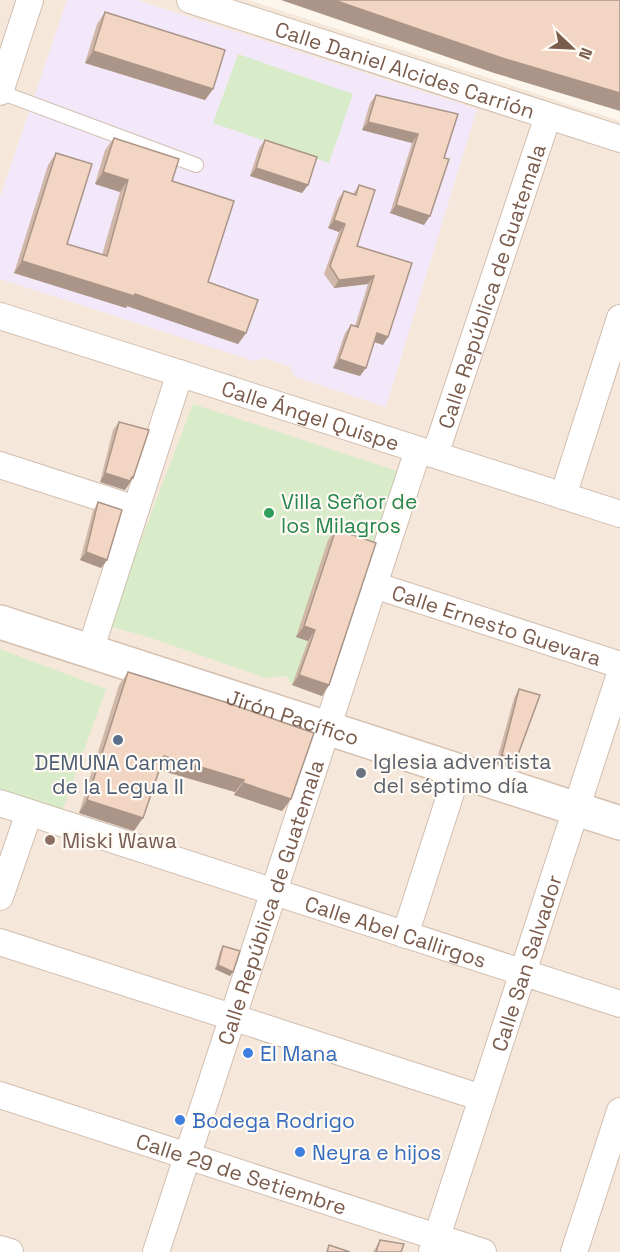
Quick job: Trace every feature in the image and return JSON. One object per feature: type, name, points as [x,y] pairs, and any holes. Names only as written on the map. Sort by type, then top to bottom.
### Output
[{"type":"street","points":[[0,92],[30,0]]},
{"type":"street","name":"Calle Daniel Alcides Carrión","points":[[190,0],[620,139]]},
{"type":"street","name":"Calle República de Guatemala","points":[[156,1252],[374,585],[426,452],[548,116]]},
{"type":"street","name":"Calle Ángel Quispe","points":[[0,316],[620,514]]},
{"type":"street","points":[[563,496],[615,354],[620,318]]},
{"type":"street","points":[[90,651],[180,374]]},
{"type":"street","points":[[0,465],[136,509]]},
{"type":"street","name":"Calle Ernesto Guevara","points":[[374,585],[620,665]]},
{"type":"street","name":"Jirón Pacífico","points":[[0,622],[620,823]]},
{"type":"street","name":"Calle San Salvador","points":[[434,1244],[620,674]]},
{"type":"street","points":[[405,935],[458,771]]},
{"type":"street","name":"Calle Abel Callirgos","points":[[0,803],[620,1004]]},
{"type":"street","points":[[0,897],[29,813]]},
{"type":"street","points":[[0,942],[482,1098]]},
{"type":"street","name":"Calle 29 de Setiembre","points":[[0,1095],[188,1156],[434,1244],[483,1252]]},
{"type":"street","points":[[574,1252],[615,1141],[620,1112]]},
{"type":"street","points":[[0,1249],[10,1252]]},
{"type":"lane","points":[[0,92],[196,165]]},
{"type":"shaded area","points":[[0,0],[249,0],[620,121],[620,1252],[0,1252]]},
{"type":"shaded area","points":[[67,0],[137,0],[477,109],[386,407],[295,377],[290,367],[265,358],[254,361],[0,279],[0,197]]},
{"type":"green space","points":[[238,54],[353,94],[329,163],[213,123]]},
{"type":"green space","name":"Villa Señor de los Milagros","points":[[193,404],[400,472],[327,698],[292,685],[287,677],[266,678],[145,636],[108,626]]},
{"type":"green space","points":[[0,649],[106,689],[61,814],[0,789]]},
{"type":"building","points":[[334,0],[620,0],[620,93],[505,59]]},
{"type":"building","points":[[105,12],[225,50],[213,89],[93,51]]},
{"type":"building","points":[[376,95],[458,114],[444,158],[449,159],[430,216],[396,205],[418,134],[368,122]]},
{"type":"building","points":[[114,138],[179,159],[172,181],[234,201],[208,282],[258,300],[246,333],[135,294],[134,296],[22,261],[56,153],[92,164],[67,244],[107,256],[128,180],[103,172]]},
{"type":"building","points":[[265,140],[317,157],[308,185],[256,168]]},
{"type":"building","points":[[359,185],[375,190],[357,246],[412,263],[388,337],[377,333],[366,368],[339,359],[351,325],[358,327],[374,276],[339,280],[330,266],[345,224],[334,220],[344,191],[356,195]]},
{"type":"building","points":[[119,422],[149,430],[130,481],[105,473]]},
{"type":"building","points":[[98,502],[122,510],[107,560],[86,552]]},
{"type":"building","points":[[336,529],[376,543],[329,685],[299,675],[315,630],[304,626]]},
{"type":"building","points":[[128,672],[314,733],[291,799],[243,783],[244,780],[164,756],[143,818],[87,800]]},
{"type":"building","points":[[519,689],[540,695],[516,760],[502,755]]},
{"type":"building","points":[[223,946],[240,951],[233,972],[218,965]]},
{"type":"building","points":[[380,1240],[404,1244],[401,1252],[376,1252]]},
{"type":"building","points":[[329,1245],[350,1252],[327,1252]]},
{"type":"place","name":"Villa Señor de los Milagros","points":[[269,513]]},
{"type":"place","name":"DEMUNA Carmen de la Legua II","points":[[118,740]]},
{"type":"place","name":"Iglesia adventista del séptimo día","points":[[361,773]]},
{"type":"place","name":"Miski Wawa","points":[[50,840]]},
{"type":"place","name":"El Mana","points":[[248,1053]]},
{"type":"place","name":"Bodega Rodrigo","points":[[180,1120]]},
{"type":"place","name":"Neyra e hijos","points":[[300,1152]]}]
